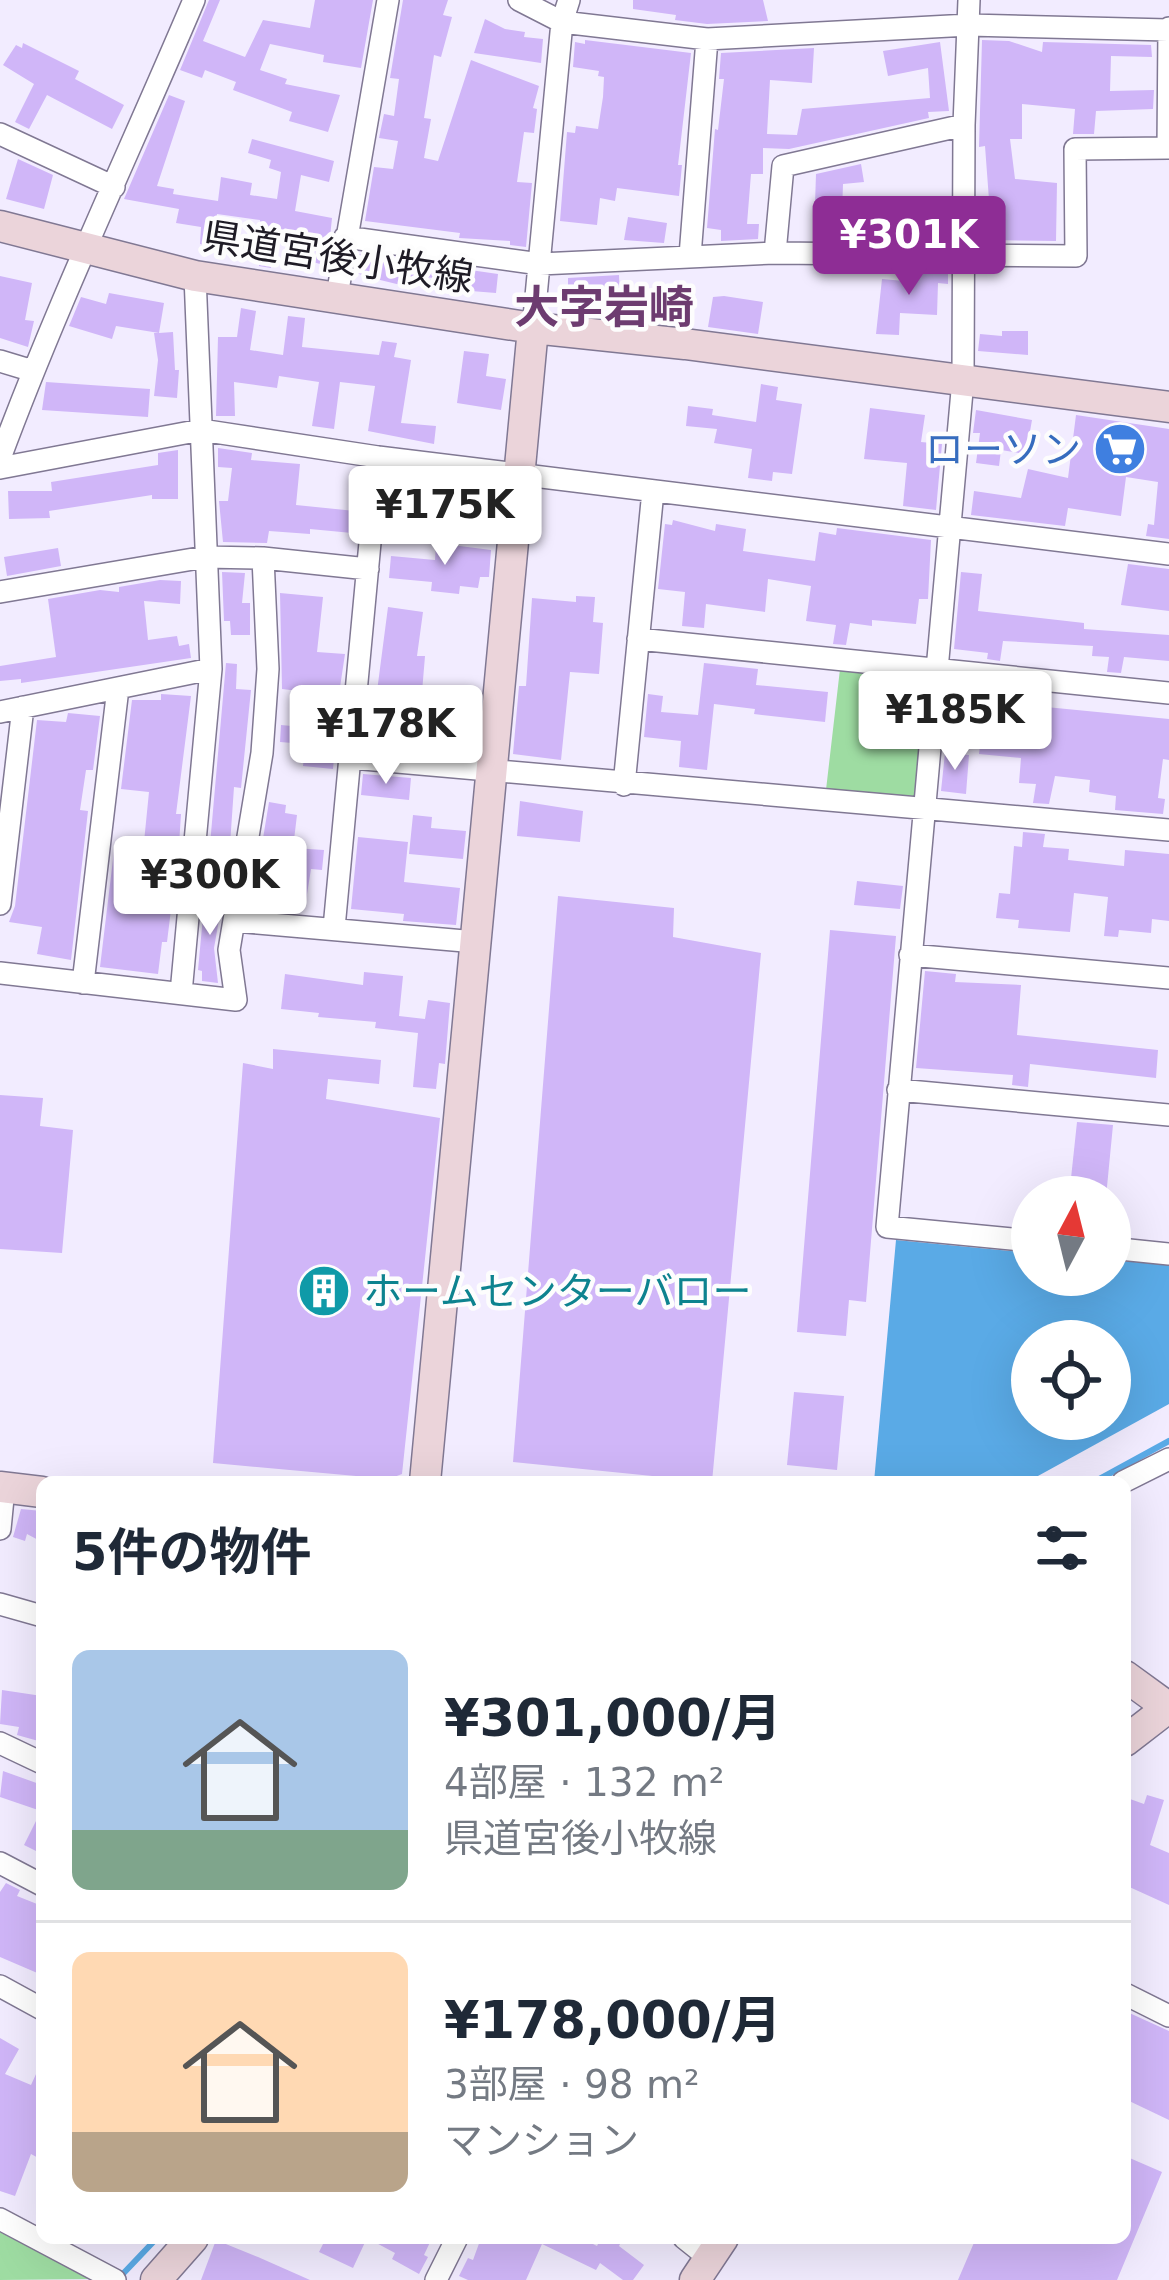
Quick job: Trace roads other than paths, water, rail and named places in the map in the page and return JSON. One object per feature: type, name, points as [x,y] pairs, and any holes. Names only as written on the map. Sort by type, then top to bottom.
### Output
[{"type":"street","points":[[0,458],[83,250],[194,0]]},
{"type":"street","points":[[337,296],[388,0]]},
{"type":"street","points":[[345,237],[540,264],[775,254],[1076,256],[1075,149],[1168,148],[1169,29],[969,25],[707,39],[519,0]]},
{"type":"street","points":[[969,0],[963,380],[887,1227],[1011,1239]]},
{"type":"street","points":[[426,1476],[518,471],[566,11]]},
{"type":"street","points":[[690,256],[707,39]]},
{"type":"street","points":[[775,254],[783,166],[964,125]]},
{"type":"street","points":[[0,134],[114,188]]},
{"type":"street","name":"県道宮後小牧線","points":[[0,226],[195,275],[533,328],[1169,407]]},
{"type":"street","points":[[181,993],[211,670],[195,275]]},
{"type":"street","points":[[0,362],[33,371]]},
{"type":"street","points":[[0,468],[201,430],[378,457],[1169,554]]},
{"type":"street","points":[[334,928],[378,457]]},
{"type":"street","points":[[624,784],[652,491]]},
{"type":"street","points":[[0,592],[205,557],[368,569]]},
{"type":"street","points":[[0,973],[236,1000],[229,950],[262,752],[268,669],[263,558]]},
{"type":"street","points":[[638,639],[1169,693]]},
{"type":"street","points":[[0,904],[11,710],[211,670]]},
{"type":"street","points":[[83,982],[118,688]]},
{"type":"street","points":[[352,758],[1169,830]]},
{"type":"street","points":[[235,921],[476,942]]},
{"type":"street","points":[[910,955],[1169,978]]},
{"type":"street","points":[[898,1090],[1169,1115]]},
{"type":"street","points":[[1131,1250],[1169,1254]]},
{"type":"street","points":[[1131,1478],[1169,1459]]},
{"type":"street","points":[[0,1529],[2,1488],[36,1491]]},
{"type":"street","points":[[0,1604],[36,1614]]},
{"type":"street","points":[[1131,1680],[1169,1707],[1131,1736]]},
{"type":"street","points":[[0,1743],[36,1760]]},
{"type":"street","points":[[0,1863],[36,1882]]},
{"type":"street","points":[[0,1987],[36,2006]]},
{"type":"street","points":[[1131,1997],[1169,2016]]},
{"type":"street","points":[[0,2219],[36,2238]]},
{"type":"street","points":[[48,2244],[111,2277]]},
{"type":"street","points":[[156,2280],[188,2244]]},
{"type":"street","points":[[436,2280],[454,2244]]},
{"type":"water","points":[[896,1240],[1011,1251],[1011,1296],[1131,1296],[1131,1262],[1169,1265],[1169,1404],[1131,1425],[1131,1320],[1011,1320],[1011,1440],[1103,1440],[1038,1476],[875,1476]]},
{"type":"waterway","points":[[1105,1476],[1169,1441]]},
{"type":"waterway","points":[[118,2279],[151,2244]]},
{"type":"place","name":"ローソン","points":[[1120,449]]},
{"type":"place","name":"ホームセンターバロー","points":[[324,1291]]},
{"type":"district","name":"大字岩崎","points":[[604,307]]}]
